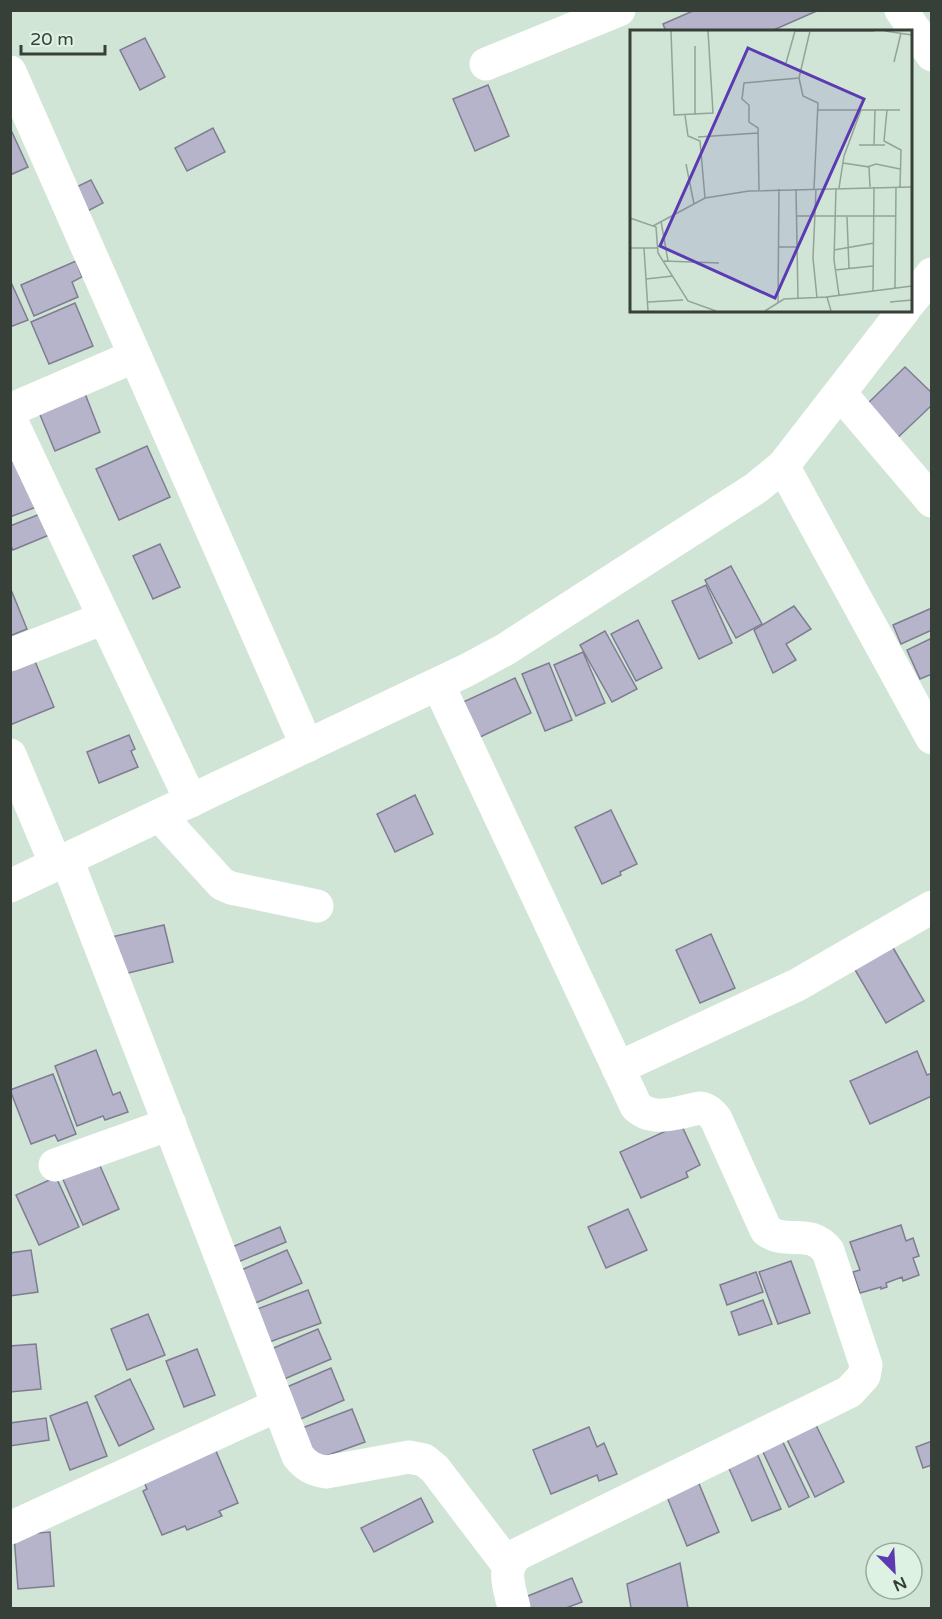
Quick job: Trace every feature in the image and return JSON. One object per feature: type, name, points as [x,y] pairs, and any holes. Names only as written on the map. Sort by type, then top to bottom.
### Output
[{"type":"street","points":[[486,64],[618,10]]},
{"type":"street","points":[[902,10],[932,55]]},
{"type":"street","points":[[10,72],[307,746]]},
{"type":"street","points":[[912,299],[932,274]]},
{"type":"street","points":[[10,886],[438,684],[506,649],[756,488],[783,466],[902,312]]},
{"type":"street","points":[[10,410],[135,356]]},
{"type":"street","points":[[840,393],[932,501]]},
{"type":"street","points":[[10,418],[191,801]]},
{"type":"street","points":[[783,466],[932,738]]},
{"type":"street","points":[[10,655],[104,618]]},
{"type":"street","points":[[438,684],[636,1106],[643,1113],[651,1116],[700,1108],[712,1113],[766,1230],[773,1236],[810,1238],[821,1242],[828,1251],[866,1365],[864,1376],[849,1392],[518,1554],[508,1565],[507,1572],[514,1608]]},
{"type":"street","points":[[10,755],[62,862],[170,1124],[298,1456],[314,1470],[326,1472],[409,1456],[424,1460],[435,1469],[508,1565]]},
{"type":"street","points":[[160,816],[222,884],[231,888],[316,906]]},
{"type":"street","points":[[618,1068],[797,985],[932,907]]},
{"type":"street","points":[[55,1165],[170,1124]]},
{"type":"street","points":[[10,1528],[279,1405]]},
{"type":"building","points":[[695,10],[819,10],[774,30],[665,30],[663,24]]},
{"type":"building","points":[[145,38],[165,77],[140,90],[120,50]]},
{"type":"building","points":[[488,85],[509,136],[475,151],[453,99]]},
{"type":"building","points":[[213,128],[225,152],[187,171],[175,148]]},
{"type":"building","points":[[10,130],[28,167],[10,175]]},
{"type":"building","points":[[91,180],[103,203],[82,214],[70,190]]},
{"type":"building","points":[[76,261],[82,277],[72,282],[78,297],[34,316],[21,285]]},
{"type":"building","points":[[10,280],[28,320],[10,327]]},
{"type":"building","points":[[75,303],[93,346],[49,364],[31,322]]},
{"type":"building","points":[[905,367],[932,393],[932,405],[892,443],[860,411]]},
{"type":"building","points":[[84,391],[100,432],[55,451],[38,410]]},
{"type":"building","points":[[147,446],[170,497],[119,520],[96,469]]},
{"type":"building","points":[[10,456],[39,506],[10,517]]},
{"type":"building","points":[[40,514],[49,535],[13,550],[10,544],[10,526]]},
{"type":"building","points":[[160,544],[180,587],[153,599],[133,556]]},
{"type":"building","points":[[731,566],[762,624],[736,638],[705,580]]},
{"type":"building","points":[[706,585],[732,643],[699,659],[672,601]]},
{"type":"building","points":[[12,592],[27,629],[10,636],[10,593]]},
{"type":"building","points":[[794,606],[811,629],[786,644],[796,660],[773,673],[754,630]]},
{"type":"building","points":[[932,608],[932,630],[901,644],[893,625]]},
{"type":"building","points":[[638,620],[662,668],[636,681],[611,634]]},
{"type":"building","points":[[605,631],[637,689],[612,702],[580,645]]},
{"type":"building","points":[[932,638],[932,674],[920,679],[907,650]]},
{"type":"building","points":[[583,652],[605,703],[576,716],[554,665]]},
{"type":"building","points":[[34,659],[54,707],[10,725],[10,668]]},
{"type":"building","points":[[549,663],[572,720],[545,731],[522,674]]},
{"type":"building","points":[[515,678],[531,713],[478,738],[461,703]]},
{"type":"building","points":[[129,735],[135,749],[131,751],[138,767],[99,783],[87,752]]},
{"type":"building","points":[[415,795],[433,834],[395,852],[377,814]]},
{"type":"building","points":[[611,810],[637,864],[602,884],[575,827]]},
{"type":"building","points":[[164,925],[173,962],[116,976],[107,938]]},
{"type":"building","points":[[711,934],[735,988],[700,1003],[676,950]]},
{"type":"building","points":[[892,946],[924,1001],[886,1023],[854,968]]},
{"type":"building","points":[[96,1050],[113,1095],[120,1092],[128,1112],[105,1120],[103,1116],[77,1126],[55,1066]]},
{"type":"building","points":[[917,1051],[927,1075],[932,1073],[932,1096],[870,1124],[850,1081]]},
{"type":"building","points":[[53,1074],[76,1134],[58,1141],[55,1135],[31,1144],[10,1090]]},
{"type":"building","points":[[681,1124],[700,1165],[686,1172],[688,1177],[641,1198],[620,1152]]},
{"type":"building","points":[[97,1159],[119,1209],[83,1225],[61,1175]]},
{"type":"building","points":[[56,1177],[79,1227],[39,1245],[16,1195]]},
{"type":"building","points":[[628,1209],[647,1250],[606,1268],[588,1227]]},
{"type":"building","points":[[901,1225],[906,1241],[913,1238],[919,1256],[913,1258],[919,1275],[903,1281],[902,1277],[886,1283],[887,1287],[860,1293],[853,1272],[860,1270],[850,1242]]},
{"type":"building","points":[[280,1227],[286,1242],[231,1265],[225,1250]]},
{"type":"building","points":[[31,1250],[38,1292],[10,1296],[10,1253]]},
{"type":"building","points":[[287,1250],[302,1283],[253,1304],[239,1271]]},
{"type":"building","points":[[791,1261],[810,1313],[778,1324],[759,1272]]},
{"type":"building","points":[[756,1272],[763,1292],[727,1305],[720,1285]]},
{"type":"building","points":[[308,1290],[321,1323],[264,1344],[252,1311]]},
{"type":"building","points":[[763,1300],[772,1324],[739,1335],[731,1312]]},
{"type":"building","points":[[148,1314],[165,1355],[127,1370],[111,1329]]},
{"type":"building","points":[[318,1329],[331,1359],[282,1380],[269,1350]]},
{"type":"building","points":[[36,1344],[41,1389],[10,1392],[10,1346]]},
{"type":"building","points":[[197,1349],[215,1395],[184,1407],[166,1361]]},
{"type":"building","points":[[331,1368],[344,1400],[294,1422],[280,1390]]},
{"type":"building","points":[[130,1379],[154,1429],[119,1446],[95,1396]]},
{"type":"building","points":[[87,1402],[107,1456],[70,1470],[50,1416]]},
{"type":"building","points":[[352,1409],[365,1442],[309,1462],[297,1430]]},
{"type":"building","points":[[812,1417],[844,1482],[815,1497],[783,1431]]},
{"type":"building","points":[[46,1418],[49,1440],[10,1446],[10,1423]]},
{"type":"building","points":[[589,1427],[597,1447],[604,1443],[617,1474],[599,1481],[597,1475],[551,1494],[533,1450]]},
{"type":"building","points":[[781,1438],[809,1497],[789,1507],[761,1448]]},
{"type":"building","points":[[932,1441],[932,1465],[923,1468],[916,1447]]},
{"type":"building","points":[[213,1444],[238,1503],[219,1511],[222,1516],[187,1530],[185,1526],[162,1535],[143,1491],[147,1489],[141,1475]]},
{"type":"building","points":[[756,1451],[781,1509],[752,1521],[727,1464]]},
{"type":"building","points":[[697,1479],[719,1532],[687,1546],[665,1492]]},
{"type":"building","points":[[421,1498],[433,1522],[374,1552],[361,1528]]},
{"type":"building","points":[[50,1532],[54,1586],[18,1589],[14,1535]]},
{"type":"building","points":[[680,1563],[688,1608],[631,1608],[627,1584]]},
{"type":"building","points":[[572,1578],[582,1602],[566,1608],[527,1608],[523,1598]]}]
